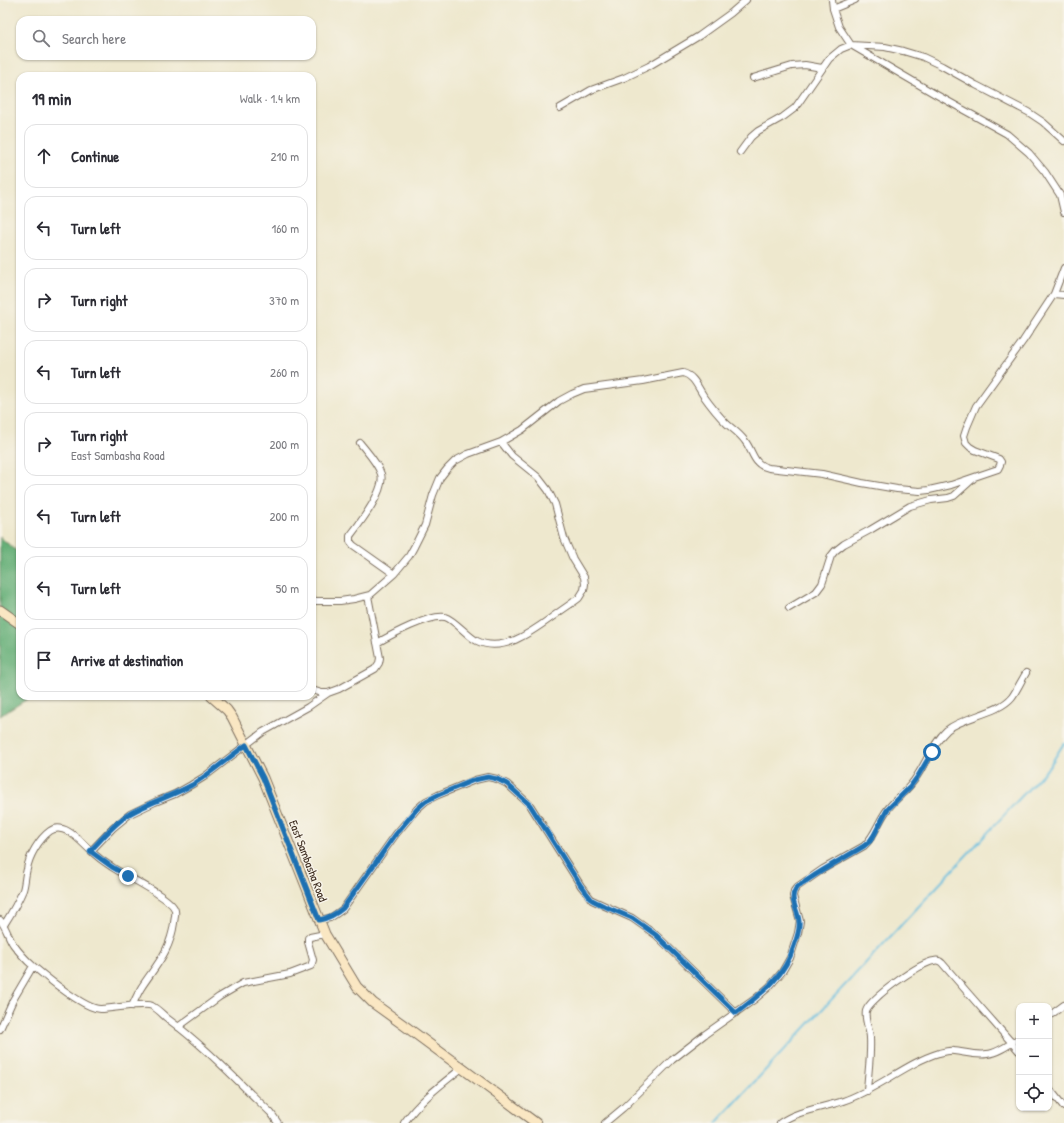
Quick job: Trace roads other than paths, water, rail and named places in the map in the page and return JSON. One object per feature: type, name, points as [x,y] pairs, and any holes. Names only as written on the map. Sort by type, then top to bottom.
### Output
[{"type":"street","points":[[560,108],[591,90],[624,78],[649,66],[699,36],[746,0]]},
{"type":"street","points":[[832,0],[833,9],[839,27],[851,45],[1007,134],[1029,153],[1045,172],[1060,196],[1064,212]]},
{"type":"street","points":[[833,9],[855,0]]},
{"type":"street","points":[[740,152],[751,137],[758,131],[783,117],[795,108],[822,68],[841,49],[851,45],[885,47],[923,57],[1028,112],[1043,122],[1064,141]]},
{"type":"street","points":[[753,78],[792,66],[805,65],[822,68]]},
{"type":"street","points":[[316,602],[347,600],[373,594],[394,574],[408,556],[425,525],[433,495],[440,478],[455,461],[468,454],[501,442],[522,430],[559,401],[584,389],[643,381],[683,373],[688,374],[694,379],[714,409],[740,435],[758,464],[763,467],[822,474],[909,491],[929,490],[951,485],[998,469],[1001,462],[999,459],[970,447],[966,443],[964,436],[976,406],[1054,294],[1064,268]]},
{"type":"street","points":[[1054,294],[1064,294]]},
{"type":"street","points":[[378,643],[389,636],[425,620],[441,617],[451,620],[473,639],[481,643],[499,644],[523,637],[580,598],[586,584],[584,576],[573,559],[564,538],[555,504],[548,490],[538,477],[512,456],[501,442]]},
{"type":"street","points":[[360,443],[375,462],[381,474],[381,483],[368,511],[350,536],[350,541],[353,545],[394,574]]},
{"type":"street","points":[[789,608],[812,595],[820,588],[831,556],[835,550],[910,506],[954,496],[975,477]]},
{"type":"street","points":[[90,851],[113,828],[130,814],[175,794],[191,785],[204,777],[263,732],[308,707],[328,693],[339,689],[375,669],[380,661],[378,643],[368,596]]},
{"type":"street","points":[[0,610],[16,621]]},
{"type":"street","points":[[605,1123],[623,1108],[672,1060],[755,999],[769,986],[782,972],[790,958],[798,933],[800,921],[793,896],[797,887],[823,869],[864,846],[870,841],[887,810],[910,787],[939,740],[947,730],[957,724],[995,709],[1005,703],[1012,698],[1026,674]]},
{"type":"street","points":[[316,691],[328,693]]},
{"type":"street","name":"East Sambasha Road","points":[[215,700],[227,710],[232,717],[263,778],[324,934],[357,986],[373,1003],[536,1123]]},
{"type":"street","points":[[319,920],[330,918],[343,908],[396,834],[417,809],[426,801],[474,780],[488,777],[497,779],[507,784],[530,805],[581,886],[592,900],[632,918],[656,935],[736,1013]]},
{"type":"street","points":[[132,1006],[141,989],[159,963],[170,941],[173,932],[175,909],[160,896],[112,867],[90,851],[78,838],[69,832],[55,828],[49,832],[37,845],[30,857],[24,888],[2,922],[12,942],[21,954],[33,966],[76,999],[95,1009],[132,1006],[145,1004],[153,1006],[198,1043],[271,1113],[278,1123]]},
{"type":"street","points":[[178,1027],[214,1001],[243,983],[290,974],[311,966],[313,964],[313,960],[308,940],[310,937],[324,934]]},
{"type":"street","points":[[867,1091],[870,1046],[870,1036],[866,1018],[868,1007],[881,994],[892,986],[920,966],[932,961],[942,963],[1016,1047]]},
{"type":"street","points":[[0,1029],[33,966]]},
{"type":"street","points":[[1052,1014],[1064,1005]]},
{"type":"street","points":[[780,1123],[790,1117],[844,1101],[867,1091],[909,1067],[937,1054],[953,1051],[978,1055],[988,1054],[995,1052],[1017,1039]]},
{"type":"street","points":[[404,1123],[409,1115],[421,1103],[462,1068]]},
{"type":"street","points":[[1052,1092],[1064,1107]]},
{"type":"waterway","points":[[716,1123],[1049,767],[1064,743]]}]
